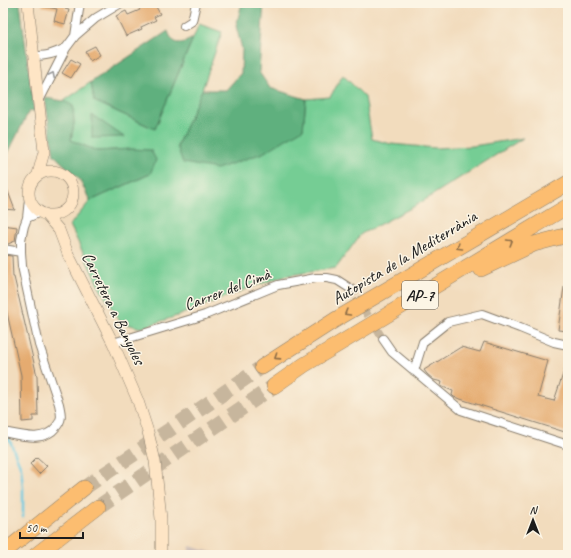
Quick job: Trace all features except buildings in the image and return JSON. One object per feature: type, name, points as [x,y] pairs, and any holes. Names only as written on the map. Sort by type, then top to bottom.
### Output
[{"type":"highway","name":"Autopista de la Mediterrània","points":[[262,367],[329,324],[568,181]]},
{"type":"highway","name":"AP-7","points":[[274,386],[320,356],[568,206]]},
{"type":"highway","points":[[320,356],[466,276],[534,244],[568,235]]},
{"type":"highway","points":[[3,553],[84,488]]},
{"type":"highway","points":[[36,555],[98,507]]},
{"type":"street","points":[[28,3],[44,152],[38,174]]},
{"type":"street","points":[[75,36],[80,3]]},
{"type":"street","points":[[38,101],[66,48],[75,36],[96,18],[121,3]]},
{"type":"street","points":[[184,26],[192,21],[196,3]]},
{"type":"street","points":[[34,56],[47,56],[66,48]]},
{"type":"street","points":[[44,152],[49,161],[68,179],[73,189],[72,200],[66,209],[59,230]]},
{"type":"street","points":[[7,433],[38,437],[45,436],[52,432],[61,420],[61,411],[39,345],[24,280],[21,252],[21,240],[27,218],[30,184],[38,174],[46,171],[59,172]]},
{"type":"street","points":[[29,199],[34,208],[42,213],[54,215],[66,209]]},
{"type":"street","points":[[27,218],[42,213]]},
{"type":"street","name":"Carretera a Banyoles","points":[[42,213],[59,230],[68,254],[113,343],[138,401],[155,461],[160,519],[161,555]]},
{"type":"street","points":[[3,249],[21,252]]},
{"type":"street","name":"Carrer del Cimà","points":[[113,343],[206,315],[278,285],[316,278],[327,278],[337,280],[351,289]]},
{"type":"street","points":[[414,371],[423,342],[448,322],[482,314],[554,342],[568,345]]},
{"type":"street","points":[[383,339],[392,352],[461,410],[568,445]]},
{"type":"shaded area","points":[[190,546],[222,555],[189,555]]},
{"type":"green space","points":[[3,3],[20,3],[34,111],[29,111],[3,163]]},
{"type":"green space","points":[[242,3],[264,3],[259,72],[270,88],[306,99],[303,129],[263,153],[217,169],[183,163],[177,146],[202,90],[226,90],[241,73],[242,49],[236,26]]},
{"type":"green space","points":[[199,24],[222,32],[202,90],[177,146],[303,129],[306,99],[330,97],[343,75],[365,97],[372,139],[391,144],[436,148],[473,146],[523,138],[415,206],[361,234],[336,268],[284,276],[141,328],[120,322],[99,287],[70,225],[90,201],[150,174],[132,149],[97,151],[71,140],[74,123],[73,106],[64,101],[91,82],[94,101],[155,129]]},
{"type":"green space","points":[[168,31],[172,39],[178,43],[185,42],[193,38],[155,129],[94,101],[91,82]]},
{"type":"green space","points":[[45,98],[64,101],[73,106],[74,123],[71,140],[97,151],[132,149],[151,150],[156,160],[150,174],[90,201],[80,180],[54,155]]},
{"type":"green space","points":[[92,115],[124,137],[92,138]]},
{"type":"waterway","points":[[3,424],[21,468],[23,517]]},
{"type":"tunnel","points":[[351,289],[383,339]]},
{"type":"tunnel","points":[[84,488],[262,367]]},
{"type":"tunnel","points":[[98,507],[274,386]]}]
